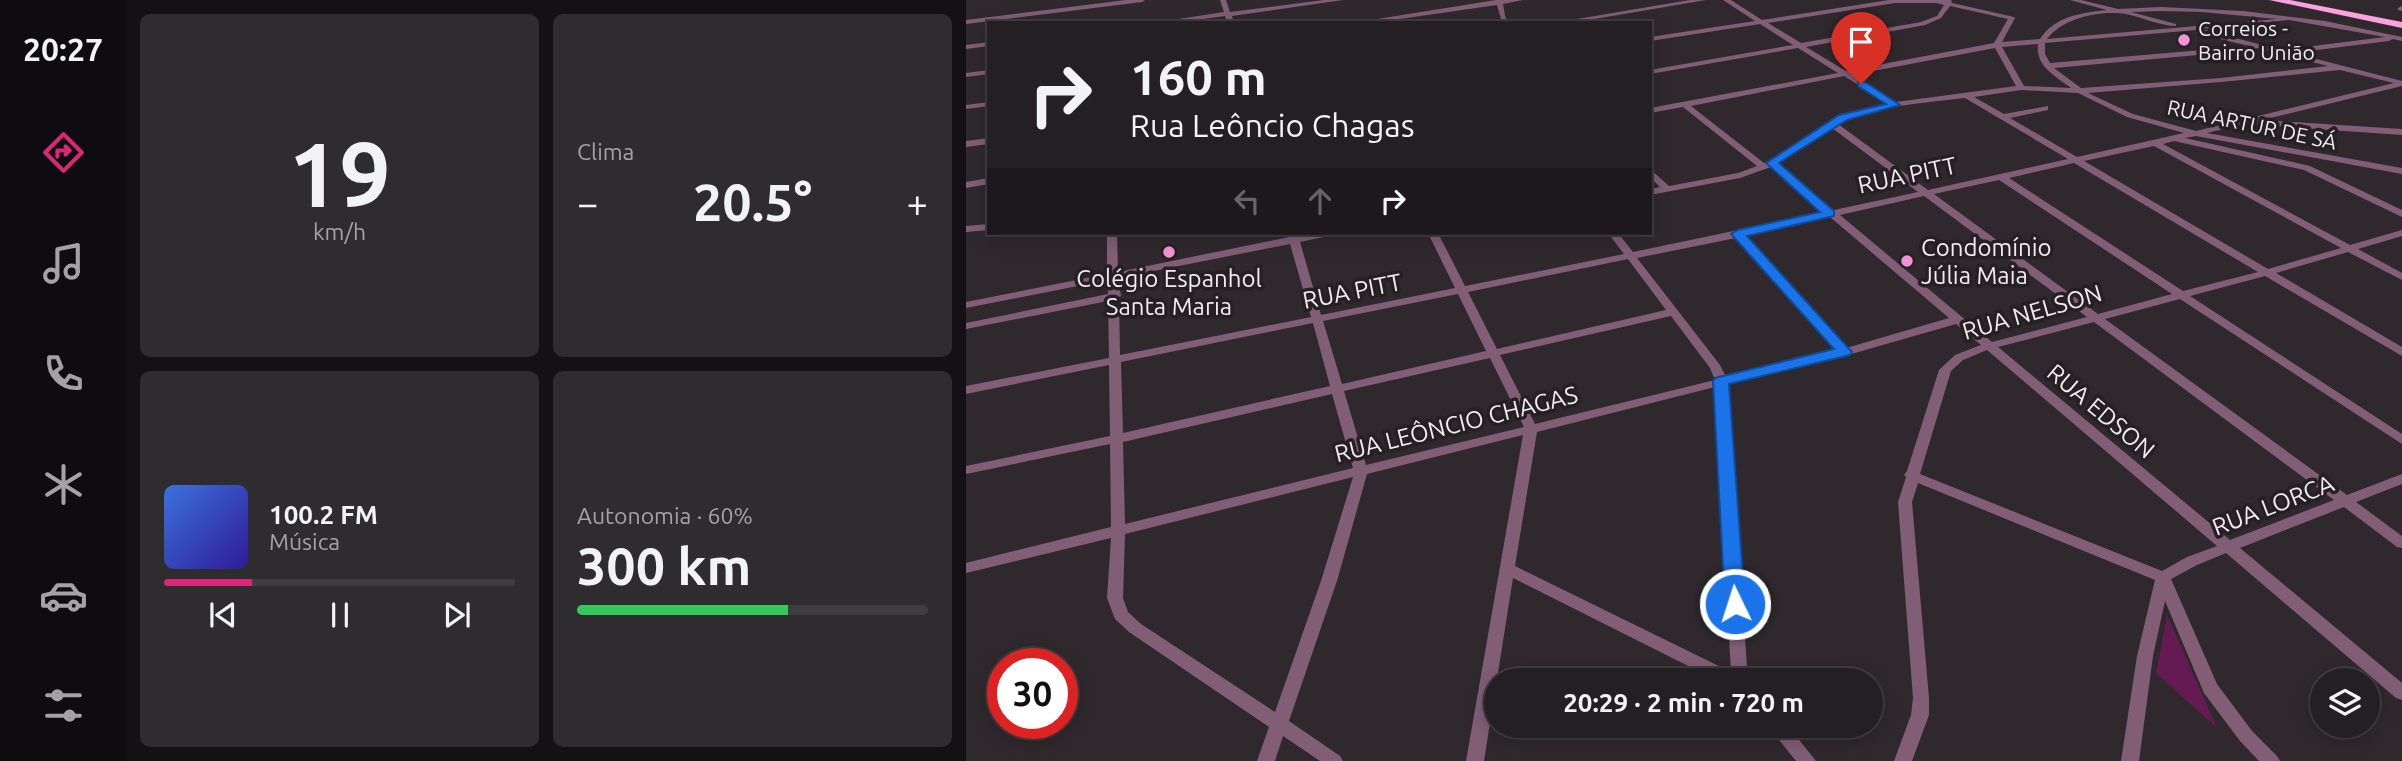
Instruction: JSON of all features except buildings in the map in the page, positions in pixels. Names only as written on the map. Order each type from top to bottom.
[{"type":"highway","points":[[2274,0],[2402,25]]},
{"type":"highway","points":[[2333,0],[2401,10]]},
{"type":"street","points":[[1067,0],[1097,5]]},
{"type":"street","points":[[966,22],[1142,0]]},
{"type":"street","points":[[1223,0],[1230,21]]},
{"type":"street","points":[[1170,21],[1340,0]]},
{"type":"street","points":[[1368,21],[1520,0]]},
{"type":"street","points":[[1569,21],[1703,0]]},
{"type":"street","points":[[1726,0],[1895,105]]},
{"type":"street","points":[[2073,0],[2282,51],[2402,84]]},
{"type":"street","points":[[1500,1],[1502,20]]},
{"type":"street","points":[[1652,39],[1895,1],[1948,2],[2007,15],[2013,20],[1997,45]]},
{"type":"street","points":[[1652,72],[1923,24],[1939,17],[1948,2]]},
{"type":"street","points":[[2264,47],[2047,66],[2040,53],[2043,40],[2062,23],[2104,8],[2142,3],[2203,4],[2307,18],[2400,39]]},
{"type":"street","points":[[1652,111],[1997,45],[2307,18]]},
{"type":"street","points":[[2282,51],[2400,39]]},
{"type":"street","points":[[966,47],[987,44]]},
{"type":"street","points":[[1997,45],[2021,88]]},
{"type":"street","name":"RUA ARTUR DE SÁ","points":[[2047,66],[2077,91],[2126,113],[2194,133],[2402,171]]},
{"type":"street","points":[[1652,192],[1710,183],[1768,165],[1831,123],[1865,111],[1895,105],[2021,88],[2077,91],[2343,67]]},
{"type":"street","points":[[966,75],[987,72]]},
{"type":"street","name":"RUA PITT","points":[[966,390],[1738,234],[2172,139],[2402,84]]},
{"type":"street","points":[[1967,96],[2402,352]]},
{"type":"street","points":[[966,107],[987,104]]},
{"type":"street","name":"RUA EDSON","points":[[1684,104],[1830,214],[2402,693]]},
{"type":"street","points":[[2003,117],[2045,108]]},
{"type":"street","points":[[2242,121],[2402,132]]},
{"type":"street","points":[[1831,123],[2402,543]]},
{"type":"street","points":[[2172,139],[2307,168],[2402,214]]},
{"type":"street","points":[[966,144],[987,141]]},
{"type":"street","points":[[2154,142],[2402,277]]},
{"type":"street","points":[[1652,174],[1668,190]]},
{"type":"street","points":[[2000,176],[2402,440]]},
{"type":"street","points":[[966,185],[987,181]]},
{"type":"street","points":[[966,229],[987,227]]},
{"type":"street","name":"RUA NELSON","points":[[1903,761],[1915,733],[1921,698],[1905,502],[1945,370],[1957,357],[2402,233]]},
{"type":"street","points":[[1738,234],[1844,352]]},
{"type":"street","points":[[1112,235],[1118,533],[1115,598],[1121,615],[1135,628],[1334,761]]},
{"type":"street","points":[[966,305],[1317,235]]},
{"type":"street","points":[[1434,235],[1531,428],[1475,761]]},
{"type":"street","points":[[1615,235],[1716,368],[1721,381],[1736,668]]},
{"type":"street","points":[[1266,761],[1329,580],[1362,472],[1294,239]]},
{"type":"street","points":[[966,326],[1115,296]]},
{"type":"street","points":[[966,470],[1116,439],[1674,312]]},
{"type":"street","name":"RUA LEÔNCIO CHAGAS","points":[[966,568],[1118,533],[1844,352],[1956,320]]},
{"type":"street","points":[[1911,475],[2163,577],[2210,688],[2246,736],[2271,761]]},
{"type":"street","name":"RUA LORCA","points":[[2163,577],[2176,568],[2402,479]]},
{"type":"street","points":[[1507,569],[1710,668]]},
{"type":"street","points":[[2130,761],[2146,656],[2163,577]]},
{"type":"street","points":[[1788,738],[1808,761]]},
{"type":"shaded area","points":[[2167,615],[2217,728],[2156,673]]},
{"type":"place","name":"Correios - Bairro União","points":[[2184,40]]},
{"type":"place","name":"Colégio Espanhol Santa Maria","points":[[1169,252]]},
{"type":"place","name":"Condomínio Júlia Maia","points":[[1907,261]]},
{"type":"route","points":[[1735,604],[1721,381],[1844,352],[1738,234],[1830,214],[1772,163],[1843,117],[1895,105],[1861,84]]}]
